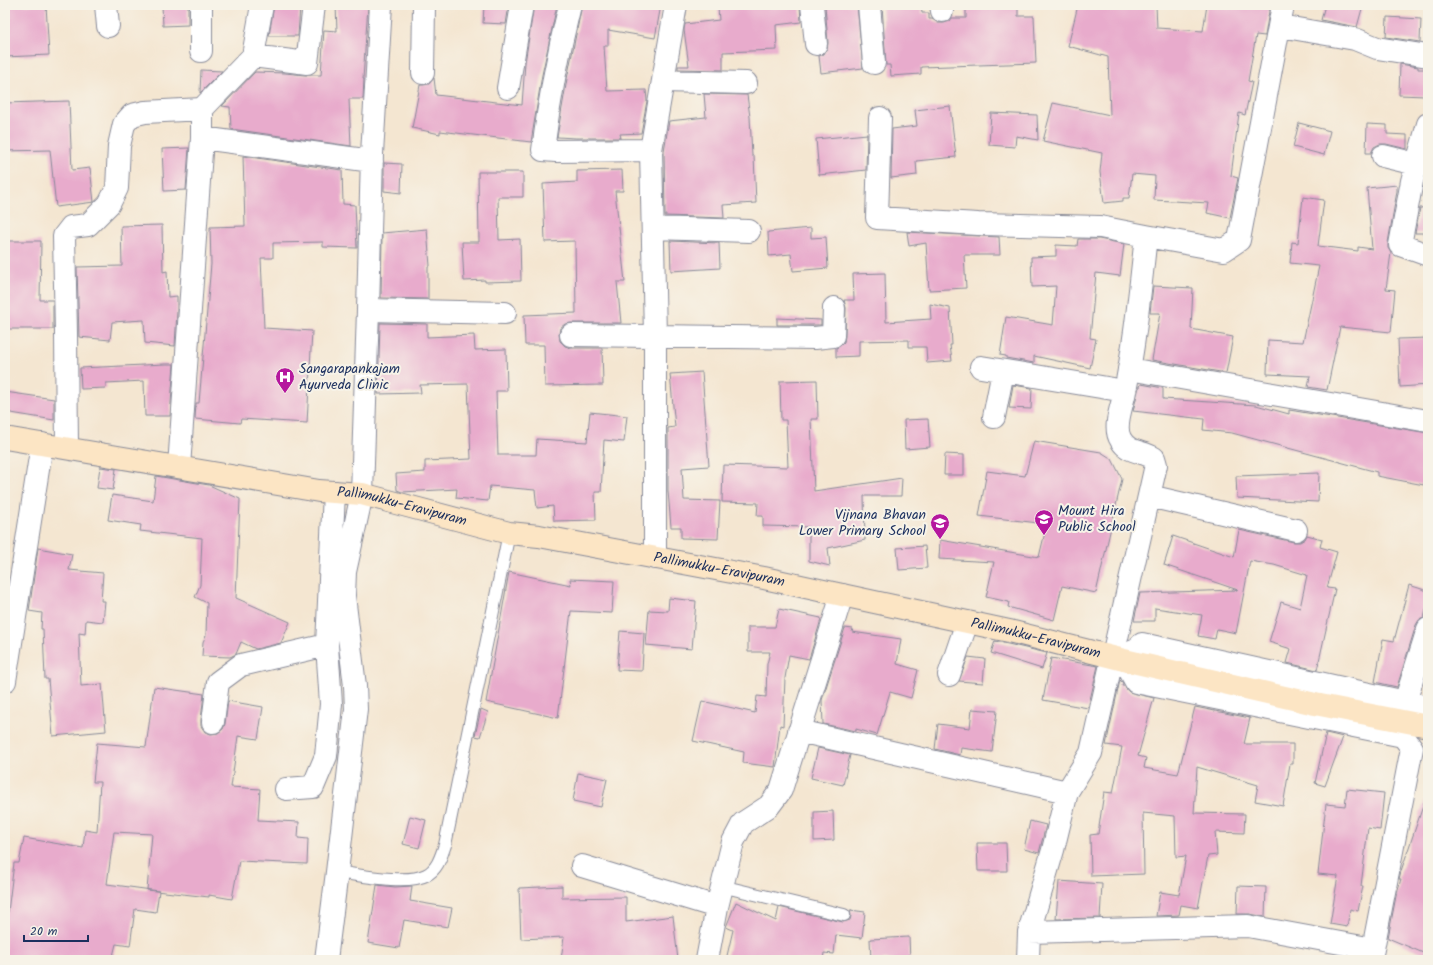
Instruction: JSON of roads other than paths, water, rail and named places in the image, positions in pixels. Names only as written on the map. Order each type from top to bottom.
[{"type":"main road","name":"Pallimukku-Eravipuram","points":[[5,438],[318,491],[362,494],[509,533],[539,536],[764,578],[967,622],[1315,704],[1428,726]]},
{"type":"street","points":[[106,5],[108,26]]},
{"type":"street","points":[[201,5],[201,51]]},
{"type":"street","points":[[67,448],[64,236],[71,227],[88,225],[109,204],[117,188],[119,146],[124,124],[132,115],[145,112],[202,109],[253,56],[262,5]]},
{"type":"street","points":[[253,56],[307,63],[314,5]]},
{"type":"street","points":[[326,960],[356,709],[355,686],[344,596],[345,572],[362,494],[372,161],[381,5]]},
{"type":"street","points":[[423,73],[424,5]]},
{"type":"street","points":[[508,88],[522,5]]},
{"type":"street","points":[[570,5],[559,48],[548,107],[543,150],[651,150]]},
{"type":"street","points":[[655,558],[655,336],[651,150],[676,5]]},
{"type":"street","points":[[812,5],[816,44]]},
{"type":"street","points":[[869,5],[874,64]]},
{"type":"street","points":[[880,118],[877,218],[978,224],[1100,227],[1224,250],[1239,240],[1282,15],[1355,39],[1377,48],[1428,56]]},
{"type":"street","points":[[663,81],[746,83]]},
{"type":"street","points":[[179,467],[202,138],[202,109]]},
{"type":"street","points":[[1428,124],[1419,176],[1400,245],[1428,255]]},
{"type":"street","points":[[202,138],[372,161]]},
{"type":"street","points":[[1383,156],[1419,176]]},
{"type":"street","points":[[653,228],[749,231]]},
{"type":"street","points":[[1028,960],[1029,932],[1053,850],[1067,792],[1091,753],[1125,660],[1149,496],[1156,465],[1154,458],[1148,454],[1129,449],[1120,440],[1117,428],[1130,369],[1146,236]]},
{"type":"street","points":[[570,335],[815,338],[833,336],[834,308]]},
{"type":"street","points":[[368,310],[505,313]]},
{"type":"street","points":[[981,367],[1125,391]]},
{"type":"street","points":[[1130,369],[1428,421]]},
{"type":"street","points":[[994,417],[1003,371]]},
{"type":"street","points":[[5,681],[42,444]]},
{"type":"street","points":[[286,789],[313,787],[326,756],[331,704],[327,646],[334,492]]},
{"type":"street","points":[[1149,496],[1296,530]]},
{"type":"street","points":[[707,960],[719,896],[733,842],[743,823],[768,806],[781,790],[842,595]]},
{"type":"street","points":[[949,675],[967,622]]},
{"type":"street","points":[[1405,702],[1428,629]]},
{"type":"street","points":[[1125,660],[1142,644],[1428,707]]},
{"type":"street","points":[[213,722],[218,682],[241,665],[327,646]]},
{"type":"street","points":[[1029,932],[1248,926],[1372,955],[1412,748],[1403,736],[1136,682],[1125,660]]},
{"type":"street","points":[[799,730],[1067,792]]},
{"type":"street","points":[[582,866],[719,896]]},
{"type":"lane","points":[[337,872],[406,880],[426,875],[438,864],[445,845],[509,533]]},
{"type":"lane","points":[[719,896],[844,915]]},
{"type":"place","name":"Sangarapankajam Ayurveda Clinic","points":[[285,394]]},
{"type":"place","name":"Mount Hira Public School","points":[[1044,536]]},
{"type":"place","name":"Vijnana Bhavan Lower Primary School","points":[[940,540]]}]
